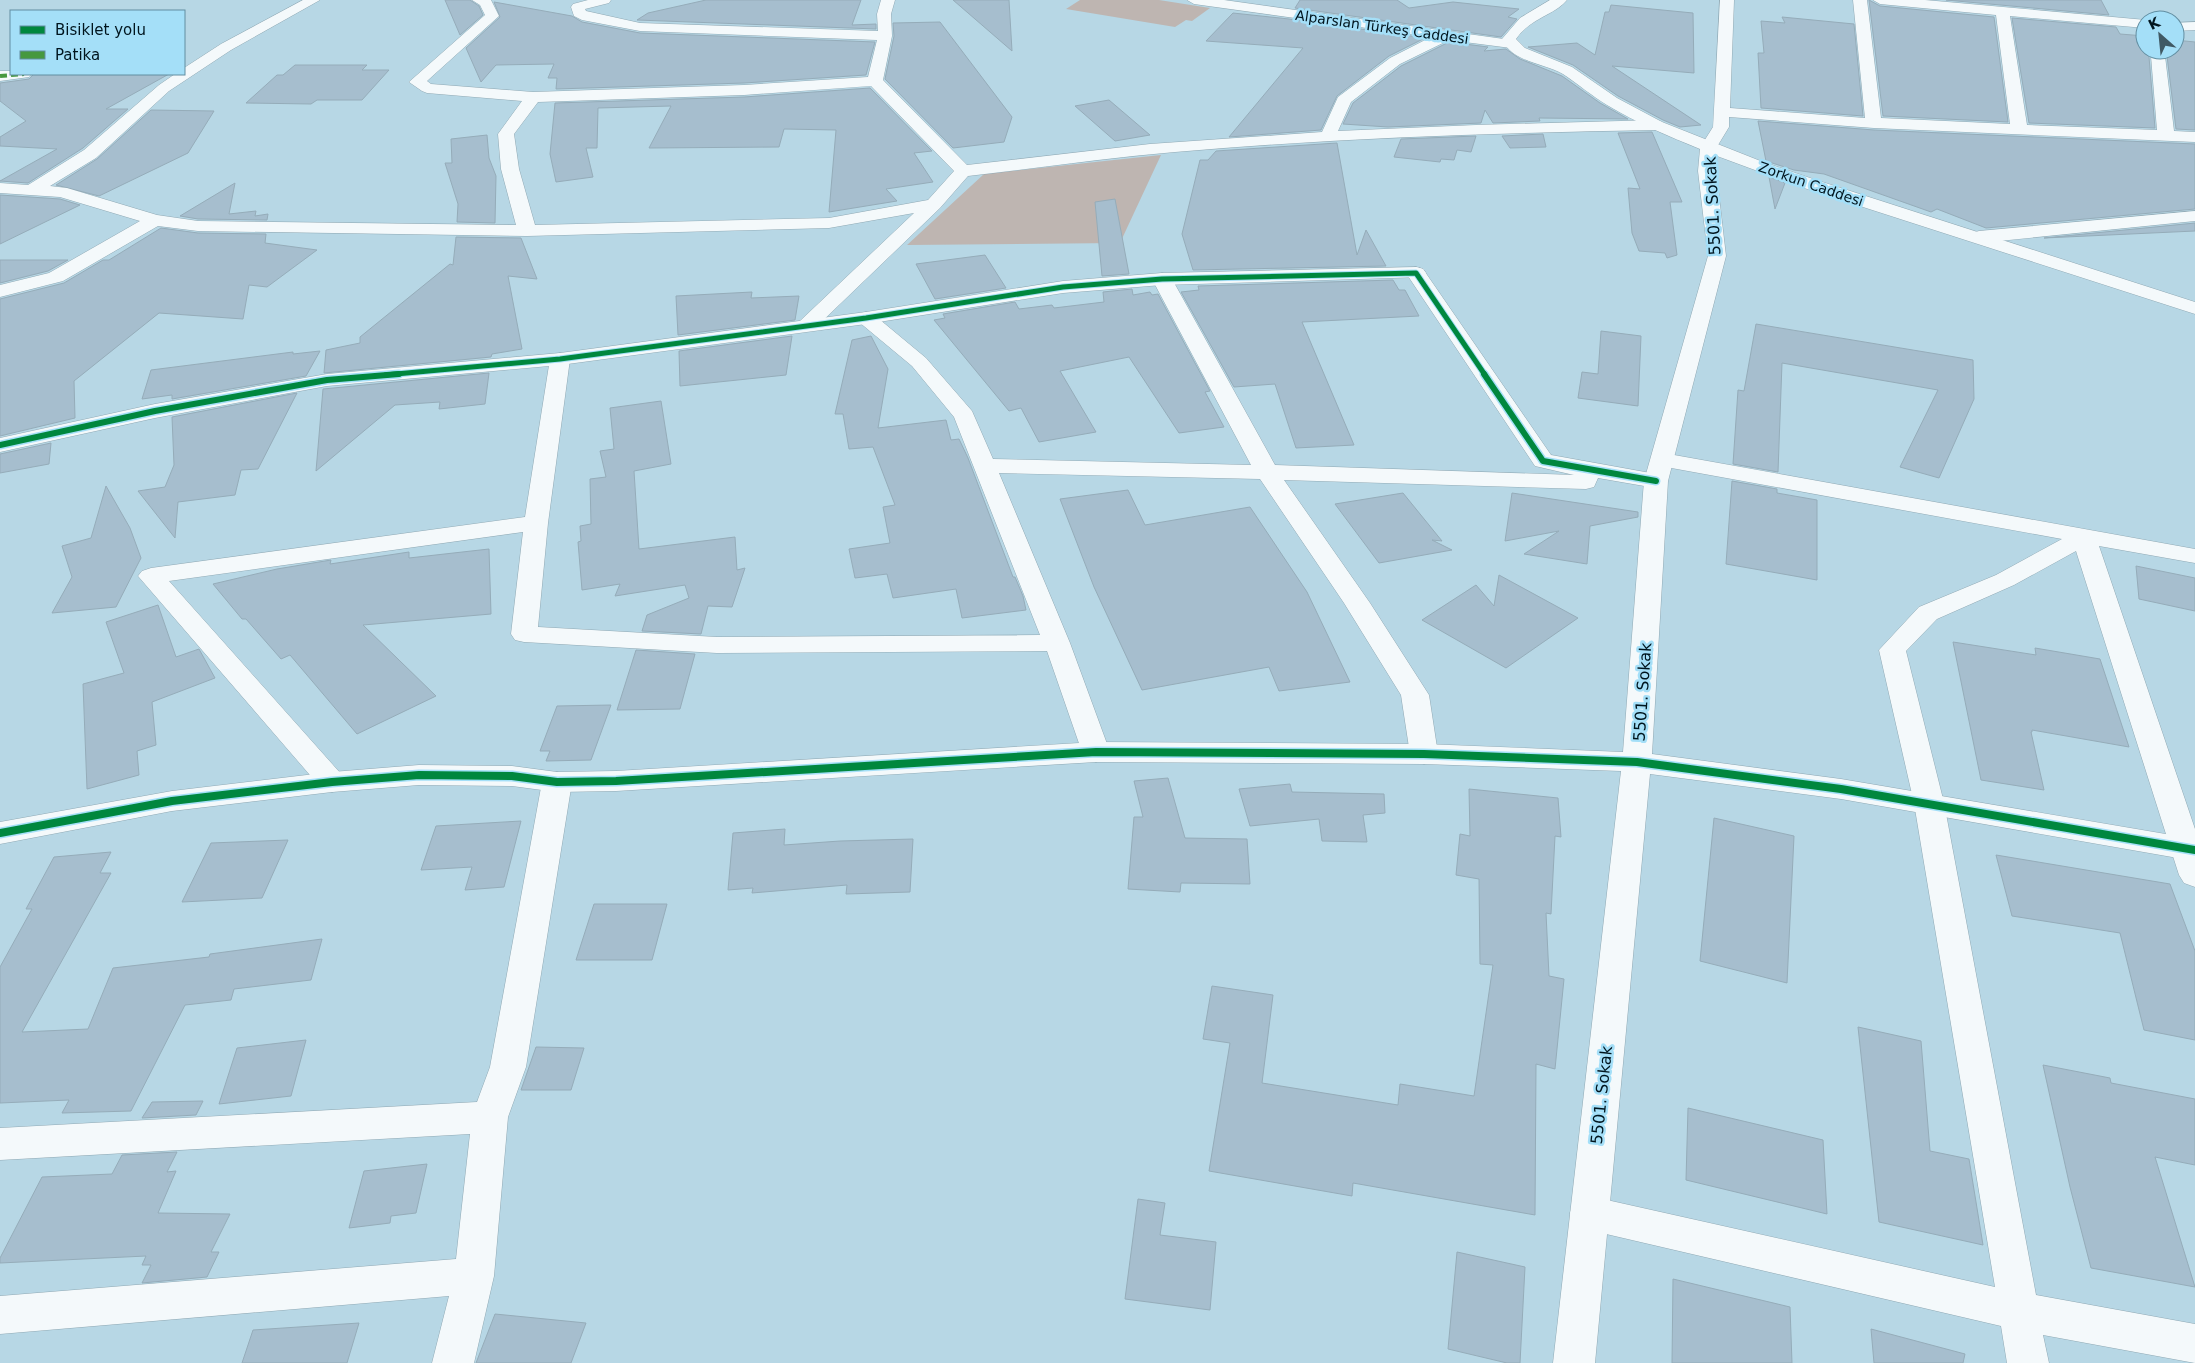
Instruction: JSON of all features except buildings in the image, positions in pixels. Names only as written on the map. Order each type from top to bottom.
[{"type":"street","points":[[185,74],[226,47],[313,0]]},
{"type":"street","points":[[479,0],[486,2],[492,16],[417,82],[427,88],[533,97],[744,90],[875,81]]},
{"type":"street","points":[[604,0],[578,7],[579,13],[588,18],[640,27],[884,36]]},
{"type":"street","points":[[875,81],[884,36],[884,14],[888,0]]},
{"type":"street","name":"Alparslan Türkeş Caddesi","points":[[1194,0],[1511,44]]},
{"type":"street","points":[[1511,44],[1509,39],[1513,31],[1560,0]]},
{"type":"street","points":[[1710,146],[1721,127],[1727,0]]},
{"type":"street","points":[[1860,0],[1874,122]]},
{"type":"street","points":[[1880,0],[2135,24]]},
{"type":"street","points":[[2002,11],[2018,128]]},
{"type":"street","points":[[1328,136],[1334,118],[1344,100],[1395,61],[1445,36]]},
{"type":"street","name":"Zorkun Caddesi","points":[[1511,44],[1520,50],[1567,70],[1611,101],[1656,125],[1757,166],[2195,308]]},
{"type":"street","points":[[2158,60],[2166,135]]},
{"type":"street","points":[[31,190],[90,154],[164,88],[184,75]]},
{"type":"street","points":[[875,81],[921,130],[963,170]]},
{"type":"street","points":[[527,231],[510,169],[506,134],[533,97]]},
{"type":"street","points":[[1722,112],[1874,122],[2166,135],[2195,138]]},
{"type":"street","points":[[808,325],[934,204],[963,170],[1151,150],[1328,136],[1538,126],[1656,125]]},
{"type":"street","name":"5501. Sokak","points":[[1574,1363],[1637,762],[1660,470],[1717,256],[1707,170],[1710,146]]},
{"type":"street","points":[[0,188],[62,192],[155,220],[198,226],[527,231],[829,223],[934,204]]},
{"type":"street","points":[[1979,237],[2195,216]]},
{"type":"street","points":[[0,291],[56,277],[155,220]]},
{"type":"street","points":[[0,444],[155,411],[327,380],[560,359],[866,318],[1063,287],[1162,279],[1416,273],[1543,461],[1586,469],[1660,470],[2195,556]]},
{"type":"street","points":[[1162,279],[1267,472],[1357,603],[1415,695],[1424,754]]},
{"type":"street","points":[[866,318],[919,362],[964,416],[1057,643],[1096,752]]},
{"type":"street","points":[[560,359],[536,523],[524,634],[717,645],[1057,643]]},
{"type":"street","points":[[984,466],[1267,472],[1586,482],[1586,469]]},
{"type":"street","points":[[332,782],[151,576],[536,523]]},
{"type":"street","points":[[2028,1363],[1929,803],[1892,650],[1928,613],[2005,580],[2084,537]]},
{"type":"street","points":[[2084,537],[2192,858]]},
{"type":"street","points":[[0,833],[172,801],[332,782],[429,775],[512,776],[557,782],[616,781],[1096,752],[1424,754],[1637,762],[1841,789],[1929,803],[2192,858]]},
{"type":"street","points":[[453,1363],[474,1276],[490,1117],[508,1067],[557,782]]},
{"type":"street","points":[[0,1144],[490,1117]]},
{"type":"street","points":[[1589,1212],[2019,1311],[2195,1344]]},
{"type":"street","points":[[0,1315],[474,1276]]},
{"type":"shaded area","points":[[1080,0],[1159,0],[1210,8],[1192,21],[1186,20],[1175,27],[1066,9]]},
{"type":"shaded area","points":[[1161,155],[1120,243],[907,245],[984,174]]},
{"type":"marked path","points":[[0,76],[12,75]]},
{"type":"cycle path","points":[[0,445],[155,411],[327,380],[560,359],[866,318],[1063,287],[1162,279],[1416,273],[1543,461],[1656,481]]},
{"type":"cycle path","points":[[0,833],[172,801],[332,782],[419,775],[512,776],[557,782],[616,781],[1096,752],[1424,754],[1637,762],[1841,789],[2195,850]]}]
